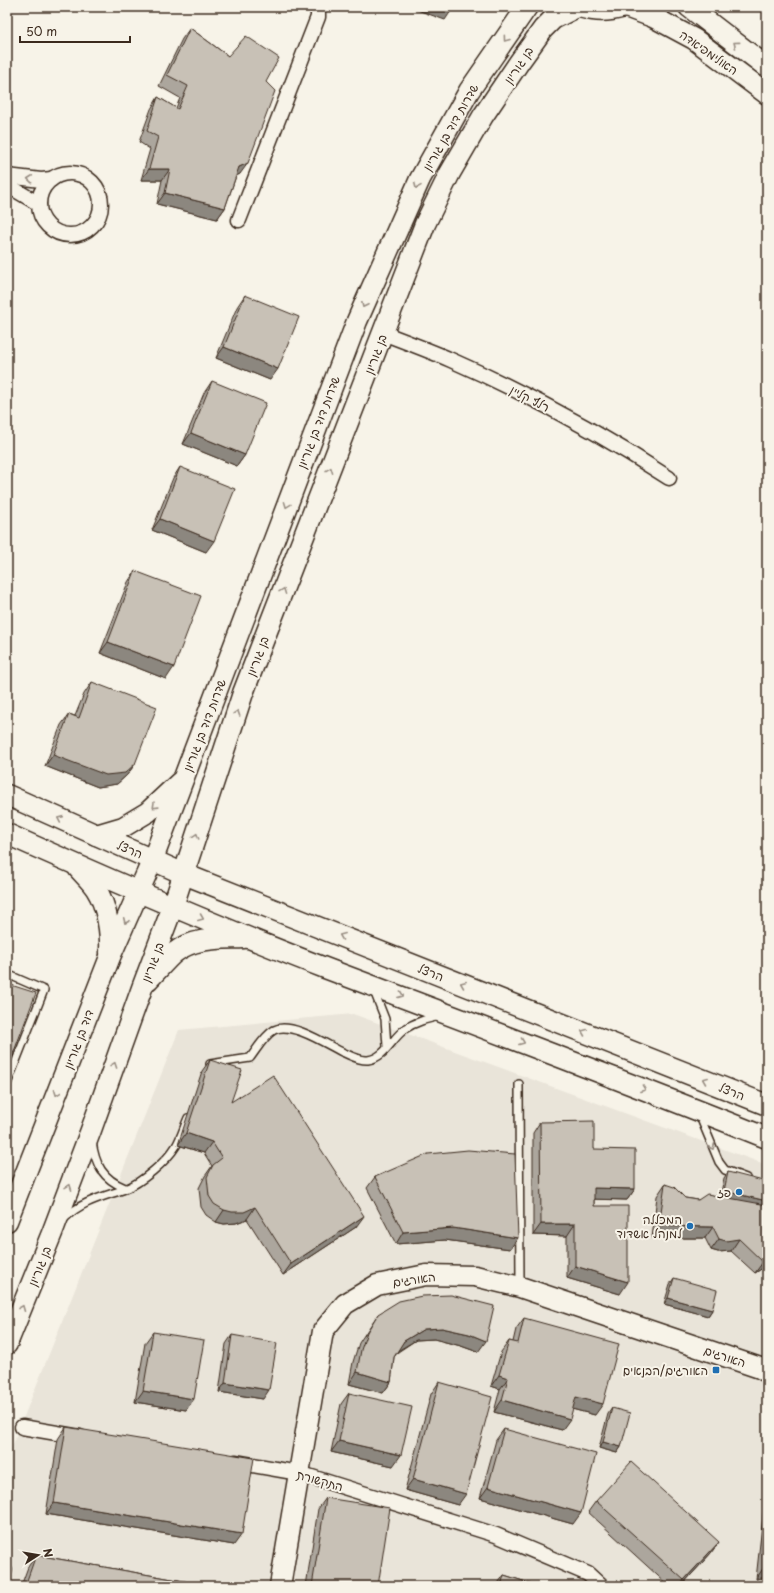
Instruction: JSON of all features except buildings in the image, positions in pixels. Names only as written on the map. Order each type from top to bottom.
[{"type":"main road","name":"שדרות דוד בן גוריון","points":[[153,859],[357,321],[420,179],[469,91],[527,7]]},
{"type":"main road","points":[[578,7],[604,12],[610,12],[625,7]]},
{"type":"main road","name":"בן גוריון","points":[[7,1344],[52,1233],[173,906],[243,693],[425,224],[450,173],[483,116],[543,29],[553,20],[578,7]]},
{"type":"main road","name":"האולימפיאדה","points":[[625,7],[653,17],[694,39],[767,94]]},
{"type":"main road","name":"האולימפיאדה","points":[[689,7],[767,68]]},
{"type":"main road","points":[[96,834],[123,827],[148,812],[184,779]]},
{"type":"main road","name":"הרצל","points":[[7,795],[184,874],[767,1105]]},
{"type":"main road","points":[[7,834],[73,864],[325,968],[372,984],[767,1138]]},
{"type":"main road","name":"דוד בן גוריון","points":[[7,1221],[110,956],[153,859]]},
{"type":"main road","points":[[73,864],[97,890],[111,936],[110,956]]},
{"type":"main road","points":[[142,988],[168,959],[184,947],[196,942],[212,939],[251,938]]},
{"type":"main road","name":"האורגים","points":[[280,1586],[323,1331],[346,1304],[377,1285],[426,1275],[475,1276],[520,1288],[760,1368],[767,1372]]},
{"type":"street","points":[[239,220],[318,16],[318,7]]},
{"type":"street","points":[[7,176],[41,180],[52,179],[66,173],[77,174],[86,178],[94,185],[99,194],[100,203],[96,220],[85,231],[70,235],[62,234],[54,231],[43,219],[39,204],[42,190],[52,179]]},
{"type":"street","points":[[7,185],[39,204]]},
{"type":"street","name":"רלף קליין","points":[[383,333],[450,360],[558,412],[624,449],[669,478]]},
{"type":"street","points":[[22,1427],[92,1439]]},
{"type":"street","name":"התקשורת","points":[[222,1460],[299,1473],[496,1535],[588,1574],[601,1586]]},
{"type":"lane","points":[[7,974],[44,990],[7,1084]]},
{"type":"lane","points":[[372,984],[385,1019],[388,1046]]},
{"type":"lane","points":[[206,1071],[209,1064],[250,1058],[268,1034],[282,1027],[296,1030],[352,1057],[363,1060],[377,1057],[397,1036],[413,1024],[447,1013]]},
{"type":"lane","points":[[519,1084],[520,1288]]},
{"type":"lane","points":[[697,1110],[719,1162],[725,1170],[753,1180]]},
{"type":"lane","points":[[52,1233],[74,1209],[96,1198],[138,1183],[152,1171],[176,1146],[190,1112]]},
{"type":"lane","points":[[91,1130],[96,1162],[105,1176],[114,1184],[125,1188]]},
{"type":"lane","points":[[7,1568],[7,1574]]},
{"type":"shaded area","points":[[353,1014],[767,1165],[767,1586],[7,1586],[7,1459],[179,1030]]},
{"type":"place","name":"פז","points":[[739,1192]]},
{"type":"place","name":"המכללה למנהל אשדוד","points":[[690,1226]]},
{"type":"place","name":"האורגים/הבנאים","points":[[716,1370]]}]
